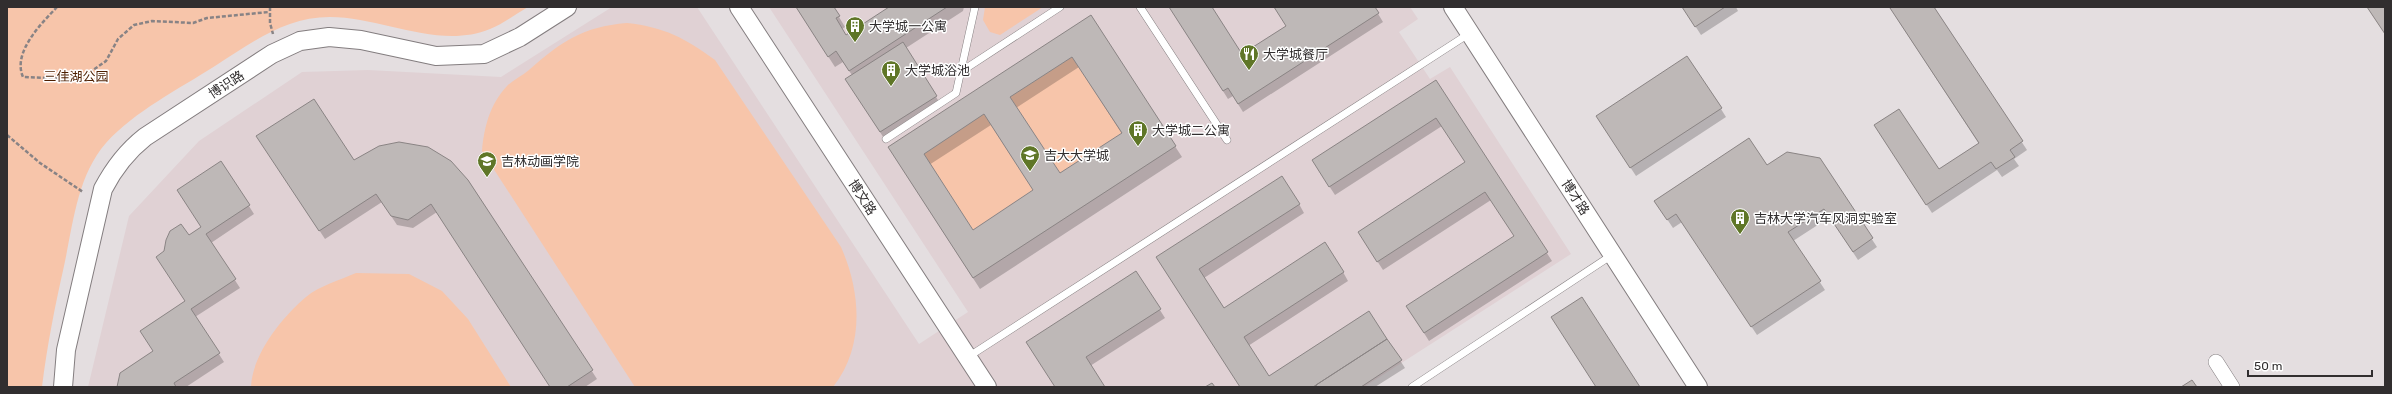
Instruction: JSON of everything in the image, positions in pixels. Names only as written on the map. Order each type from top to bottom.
[{"type":"street","name":"博识路","points":[[63,387],[66,350],[103,189],[113,169],[129,150],[145,137],[272,54],[300,41],[328,37],[361,40],[436,56],[484,54],[520,37],[567,7]]},
{"type":"street","name":"博文路","points":[[739,7],[987,387]]},
{"type":"street","name":"博才路","points":[[1452,7],[1698,387]]},
{"type":"street","points":[[2216,362],[2232,387]]},
{"type":"lane","points":[[886,139],[956,94],[975,7]]},
{"type":"lane","points":[[962,70],[1060,7]]},
{"type":"lane","points":[[1140,7],[1227,140]]},
{"type":"lane","points":[[968,357],[1470,33]]},
{"type":"lane","points":[[1412,387],[1613,254]]},
{"type":"path","points":[[57,7],[32,36],[22,56],[20,70],[23,77],[70,79],[83,76],[106,61],[118,39],[134,25],[152,21],[193,23],[207,18],[269,12]]},
{"type":"path","points":[[270,7],[269,12],[273,34]]},
{"type":"path","points":[[7,135],[40,164],[83,192]]},
{"type":"shaded area","name":"吉林动画学院","points":[[612,7],[697,7],[919,344],[968,312],[769,7],[1410,7],[1418,19],[1399,32],[1430,79],[1450,67],[1571,254],[1364,387],[88,387],[129,216],[199,141],[302,72],[368,70],[501,77]]},
{"type":"green space","name":"三佳湖公园","points":[[7,7],[528,7],[495,27],[471,35],[451,36],[431,34],[350,18],[330,17],[298,21],[283,26],[255,40],[158,101],[130,121],[106,143],[96,156],[88,170],[82,186],[54,311],[42,387],[7,387]]},
{"type":"green space","points":[[985,7],[1043,7],[1000,35],[990,32],[983,20]]},
{"type":"green space","points":[[627,23],[652,27],[674,35],[715,60],[841,247],[853,282],[856,301],[855,337],[851,355],[833,387],[635,387],[482,151],[484,133],[492,108],[496,100],[509,84],[563,43],[574,37],[597,28]]},
{"type":"green space","points":[[1072,57],[1122,133],[1060,173],[1010,97]]},
{"type":"green space","points":[[984,114],[1033,190],[973,230],[924,154]]},
{"type":"green space","points":[[356,273],[409,274],[442,291],[468,319],[511,387],[251,387],[257,362],[263,350],[278,326],[287,315],[311,293],[323,286]]},
{"type":"building","name":"大学城一公寓","points":[[796,7],[834,7],[840,16],[836,18],[846,35],[889,7],[947,7],[849,71],[836,51],[828,57]]},
{"type":"building","name":"大学城餐厅","points":[[1169,7],[1212,7],[1242,54],[1286,26],[1274,7],[1375,7],[1379,13],[1238,104],[1228,88],[1223,91]]},
{"type":"building","points":[[1682,7],[1725,7],[1695,27]]},
{"type":"building","points":[[1934,7],[2023,141],[2010,150],[2015,157],[1996,169],[1991,162],[1926,205],[1874,125],[1899,109],[1939,169],[1979,143],[1890,8]]},
{"type":"building","points":[[2367,7],[2385,7],[2385,34]]},
{"type":"building","name":"大学城二公寓","points":[[1091,15],[1176,146],[973,278],[888,147]],"holes":[[[1072,57],[1122,133],[1060,173],[1010,97]],[[984,114],[1033,190],[973,230],[924,154]]]},
{"type":"building","name":"大学城浴池","points":[[903,42],[937,96],[880,132],[845,79]]},
{"type":"building","points":[[1687,56],[1722,108],[1630,168],[1596,116]]},
{"type":"building","points":[[1436,80],[1548,252],[1424,333],[1406,306],[1514,236],[1485,192],[1377,262],[1358,232],[1465,162],[1436,118],[1329,187],[1312,160]]},
{"type":"building","points":[[314,99],[354,160],[379,146],[399,142],[428,147],[451,161],[468,180],[593,370],[567,387],[550,387],[431,204],[408,220],[391,216],[376,194],[319,231],[256,136]]},
{"type":"building","name":"吉林大学汽车风洞实验室","points":[[1749,138],[1767,165],[1787,152],[1820,158],[1873,238],[1853,252],[1824,209],[1788,232],[1821,281],[1751,327],[1676,214],[1667,220],[1654,201]]},
{"type":"building","points":[[221,161],[250,205],[206,234],[236,279],[191,309],[220,353],[174,383],[176,387],[117,387],[120,373],[153,351],[140,331],[185,301],[156,257],[164,251],[166,240],[170,231],[181,224],[189,235],[201,227],[177,190]]},
{"type":"building","points":[[1282,176],[1300,204],[1199,269],[1224,308],[1325,242],[1344,272],[1244,337],[1269,376],[1369,311],[1387,339],[1313,387],[1240,387],[1156,257]]},
{"type":"building","points":[[1136,271],[1161,309],[1086,357],[1105,387],[1055,387],[1026,342]]},
{"type":"building","points":[[1582,297],[1640,387],[1596,387],[1551,317]]},
{"type":"building","points":[[1387,339],[1402,360],[1361,387],[1317,387],[1316,385]]},
{"type":"building","points":[[2192,380],[2197,387],[2181,387]]},
{"type":"building","points":[[1212,383],[1215,387],[1205,387]]},
{"type":"place","name":"大学城一公寓","points":[[855,43]]},
{"type":"place","name":"大学城餐厅","points":[[1249,71]]},
{"type":"place","name":"大学城浴池","points":[[891,87]]},
{"type":"place","name":"大学城二公寓","points":[[1138,147]]},
{"type":"place","name":"吉大大学城","points":[[1030,172]]},
{"type":"place","name":"吉林动画学院","points":[[487,178]]},
{"type":"place","name":"吉林大学汽车风洞实验室","points":[[1740,235]]}]
